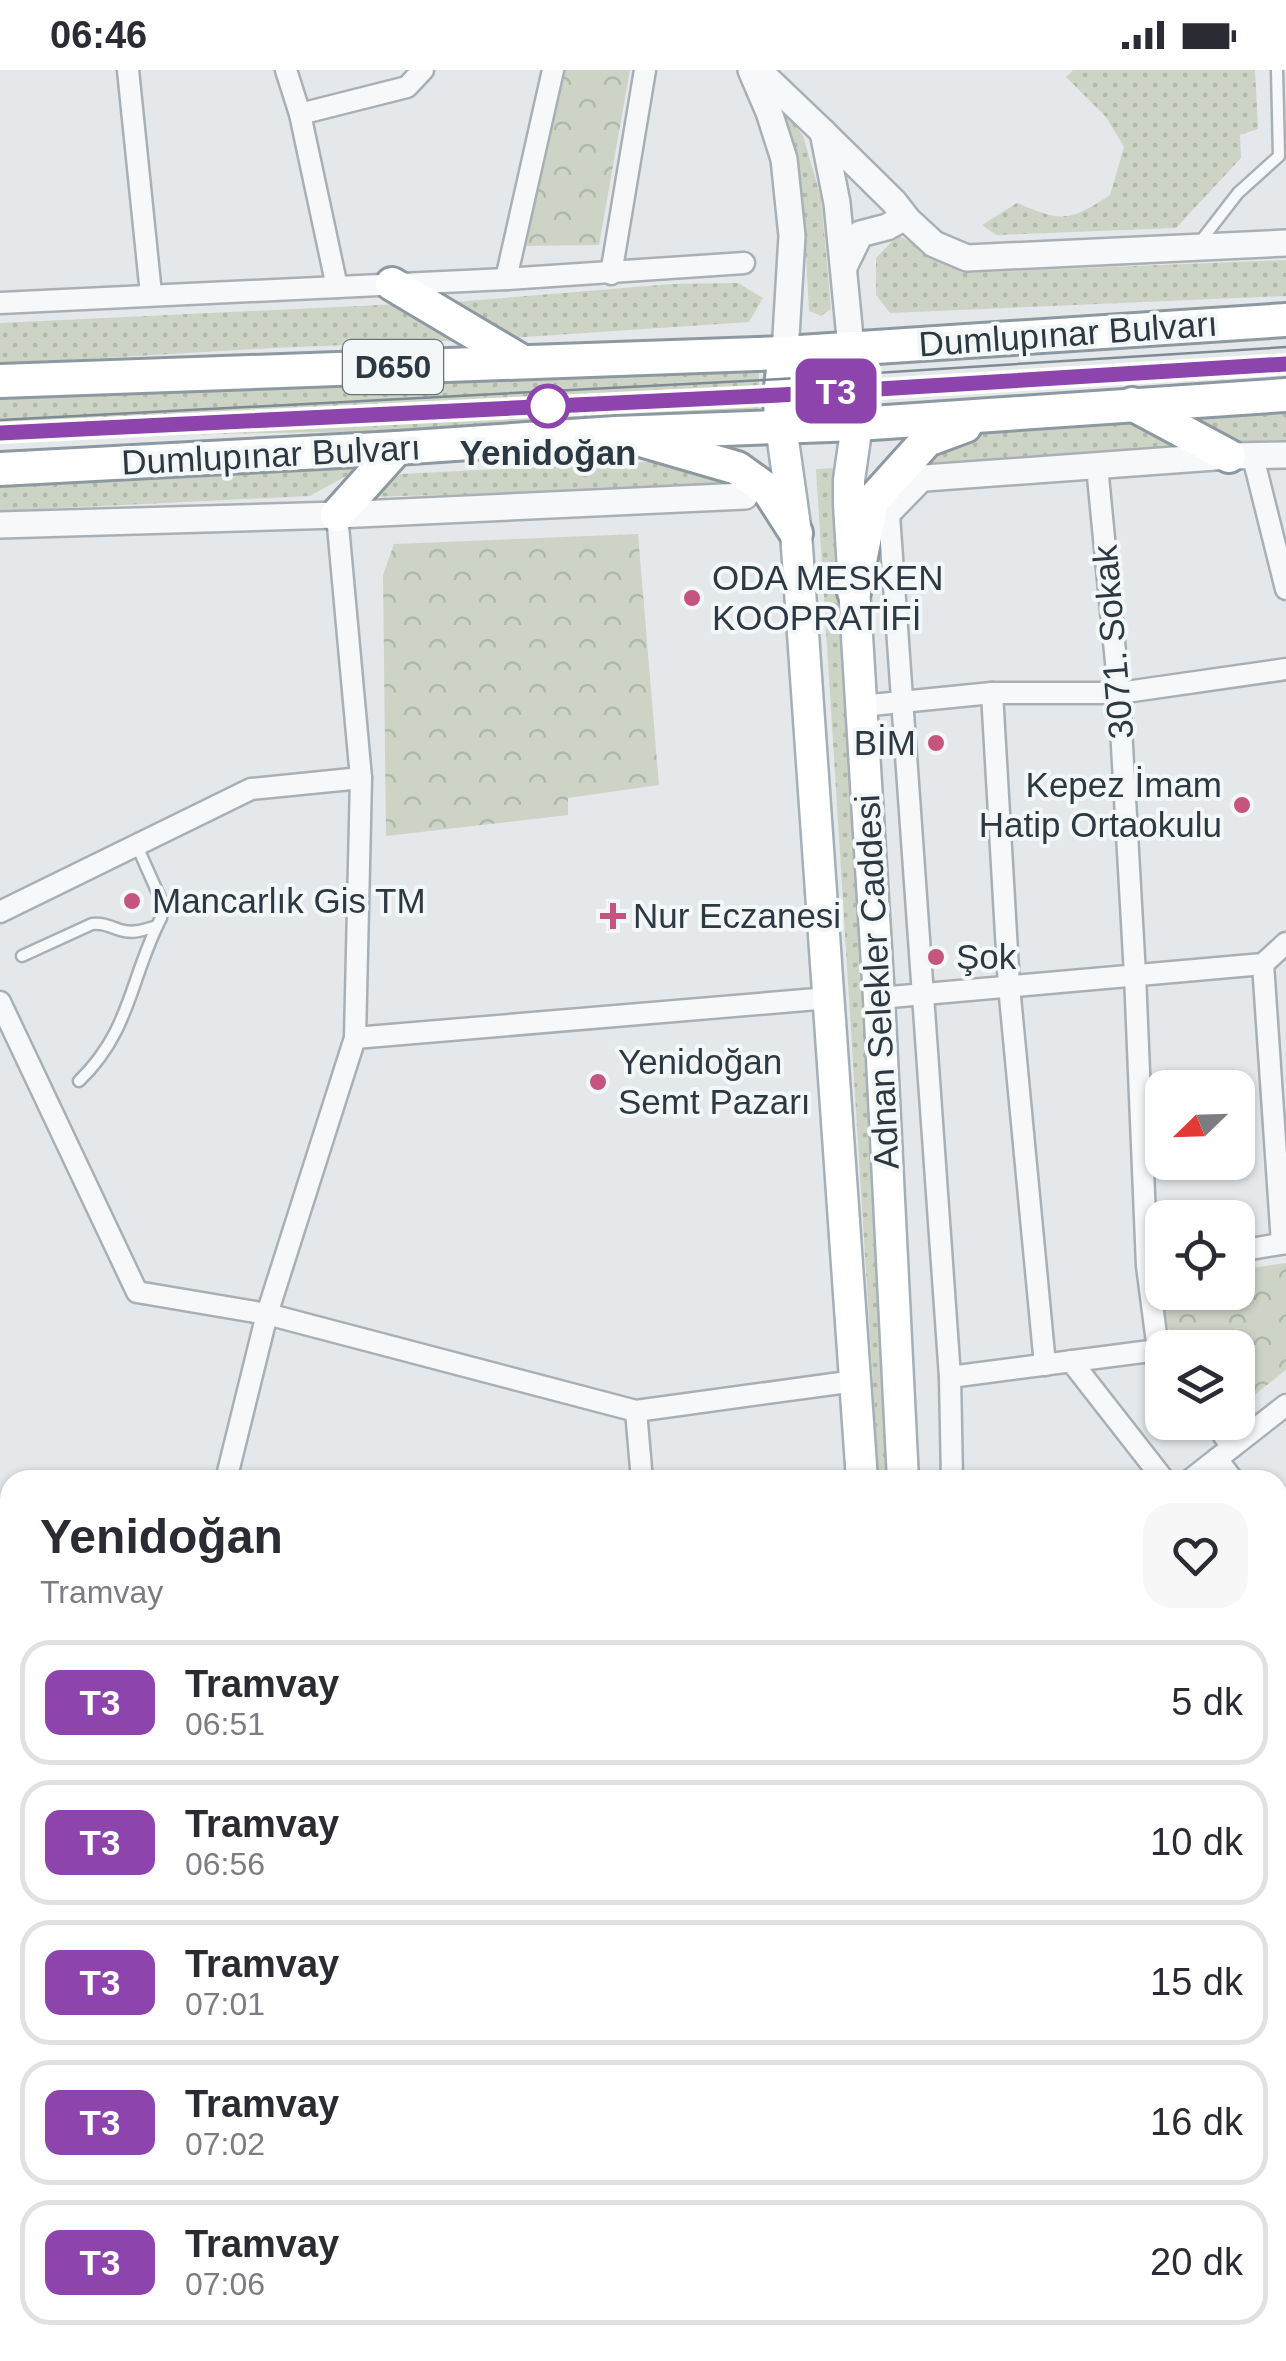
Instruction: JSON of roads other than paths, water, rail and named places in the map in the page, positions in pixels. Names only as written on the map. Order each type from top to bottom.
[{"type":"highway","points":[[392,284],[523,362]]},
{"type":"highway","name":"Dumlupınar Bulvarı","points":[[0,381],[785,353],[1286,320]]},
{"type":"highway","points":[[851,348],[858,390],[856,424]]},
{"type":"highway","points":[[781,426],[780,378],[785,353]]},
{"type":"highway","name":"Dumlupınar Bulvarı","points":[[0,469],[615,433],[856,424],[1286,395]]},
{"type":"highway","points":[[1132,404],[1241,457]]},
{"type":"highway","points":[[854,592],[872,501],[927,440],[996,414]]},
{"type":"highway","points":[[615,433],[737,468],[770,491],[796,533]]},
{"type":"highway","points":[[337,515],[397,448]]},
{"type":"main road","name":"Adnan Selekler Caddesi","points":[[856,424],[849,480],[903,1470]]},
{"type":"main road","name":"Adnan Selekler Caddesi","points":[[781,426],[796,533],[861,1470]]},
{"type":"street","points":[[128,70],[150,294]]},
{"type":"street","points":[[286,70],[300,114],[337,287]]},
{"type":"street","points":[[300,114],[407,87],[423,70]]},
{"type":"street","points":[[506,280],[554,70]]},
{"type":"street","points":[[612,274],[645,70]]},
{"type":"street","points":[[754,70],[823,132],[934,244],[967,258],[1286,243]]},
{"type":"street","points":[[754,70],[784,159],[792,236],[785,353]]},
{"type":"street","points":[[823,132],[837,202],[851,348]]},
{"type":"street","points":[[844,267],[860,234],[886,227],[905,216]]},
{"type":"street","points":[[0,303],[506,280],[744,263]]},
{"type":"street","points":[[952,1470],[950,1377],[888,515],[925,478],[1286,455]]},
{"type":"street","points":[[1241,457],[1286,589]]},
{"type":"street","name":"3071. Sokak","points":[[1097,466],[1119,693],[1151,1200]]},
{"type":"street","points":[[0,525],[337,515],[745,496]]},
{"type":"street","points":[[228,1470],[267,1314],[356,1038],[361,778],[337,515]]},
{"type":"street","points":[[860,706],[992,694],[1119,693],[1286,669]]},
{"type":"street","points":[[992,694],[1009,986],[1045,1364]]},
{"type":"street","points":[[0,912],[251,789],[361,778]]},
{"type":"street","points":[[879,998],[1263,964],[1286,943]]},
{"type":"street","points":[[1255,1248],[1284,1243],[1263,964]]},
{"type":"street","points":[[356,1038],[829,998]]},
{"type":"street","points":[[0,1002],[137,1292],[267,1314],[636,1411],[855,1381]]},
{"type":"street","points":[[950,1377],[1145,1354]]},
{"type":"street","points":[[1071,1361],[1156,1470]]},
{"type":"street","points":[[1203,1470],[1286,1405]]},
{"type":"street","points":[[636,1411],[641,1470]]},
{"type":"street","points":[[1220,1440],[1230,1470]]},
{"type":"lane","points":[[1196,247],[1238,193],[1280,156],[1282,92],[1277,70]]},
{"type":"lane","points":[[79,1081],[100,1061],[122,1022],[162,910],[136,845]]},
{"type":"lane","points":[[22,956],[92,924],[102,923],[126,932],[157,926]]},
{"type":"tram line","points":[[0,420],[781,379],[1286,347]]},
{"type":"tram line","points":[[370,415],[1286,364]]},
{"type":"tram line","name":"T3","points":[[0,433],[780,395],[1286,364]]},
{"type":"place","name":"Yenidoğan","points":[[548,406]]},
{"type":"place","name":"ODA MESKEN KOOPRATİFİ","points":[[692,598]]},
{"type":"place","name":"BİM","points":[[936,743]]},
{"type":"place","name":"Kepez İmam Hatip Ortaokulu","points":[[1242,805]]},
{"type":"place","name":"Mancarlık Gis TM","points":[[132,901]]},
{"type":"place","name":"Nur Eczanesi","points":[[613,916]]},
{"type":"place","name":"Şok","points":[[936,957]]},
{"type":"place","name":"Yenidoğan Semt Pazarı","points":[[598,1082]]}]
